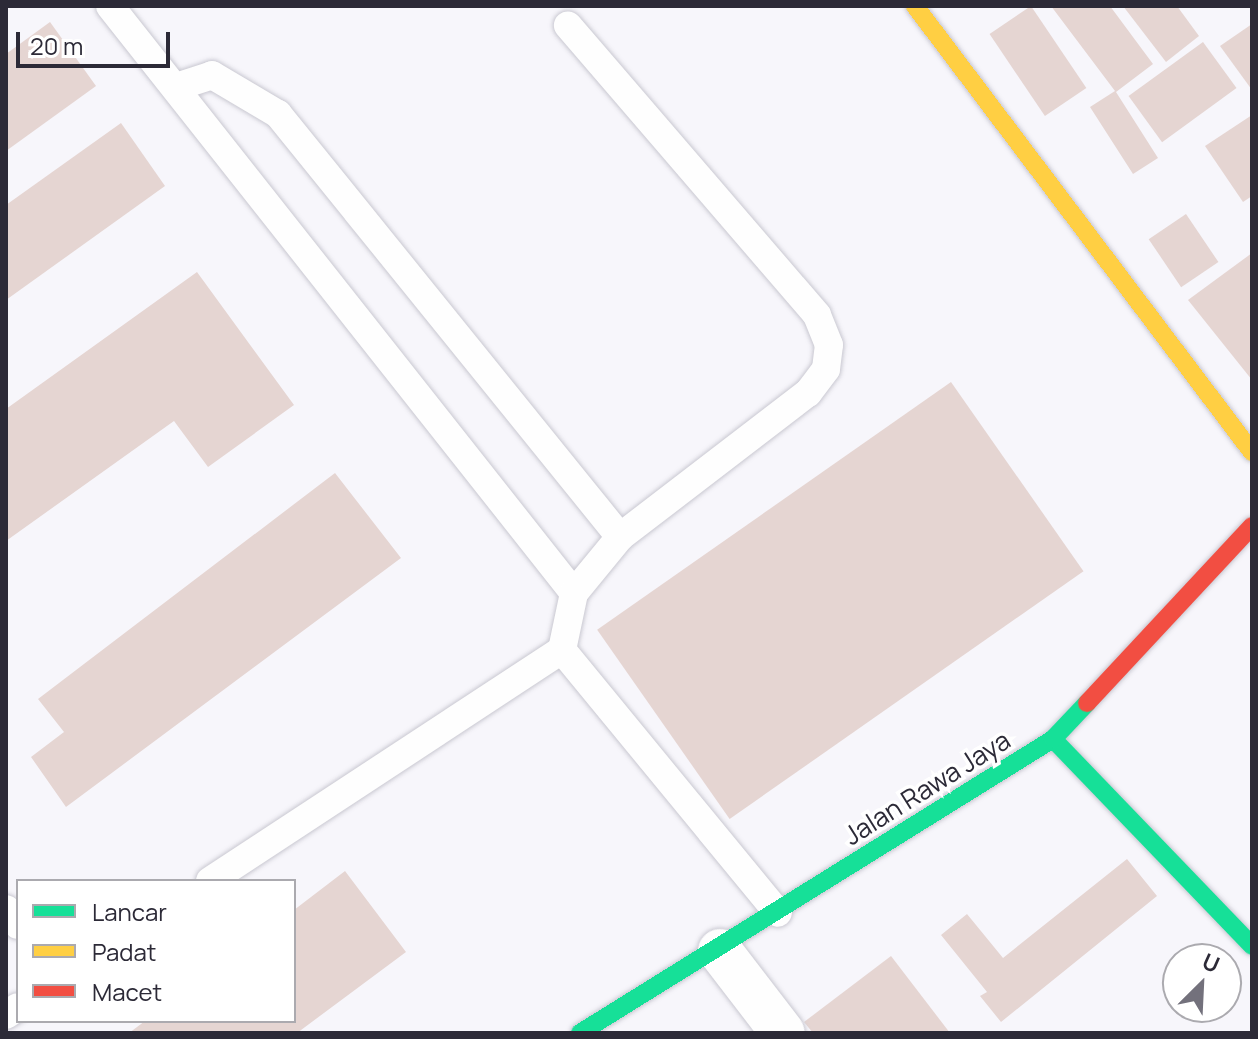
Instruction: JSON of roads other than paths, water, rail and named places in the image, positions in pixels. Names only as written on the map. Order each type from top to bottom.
[{"type":"street","points":[[915,6],[1252,452]]},
{"type":"street","name":"Jalan Rawa Jaya","points":[[580,1033],[720,951],[1053,739],[1252,526]]},
{"type":"street","points":[[1053,739],[1252,946]]},
{"type":"street","points":[[720,951],[783,1033]]},
{"type":"lane","points":[[110,6],[574,593]]},
{"type":"lane","points":[[213,879],[562,650],[574,593],[620,537],[808,393],[826,369],[829,345],[817,315],[568,25]]},
{"type":"lane","points":[[176,87],[212,75],[278,114],[620,537]]},
{"type":"lane","points":[[562,650],[778,913]]}]
